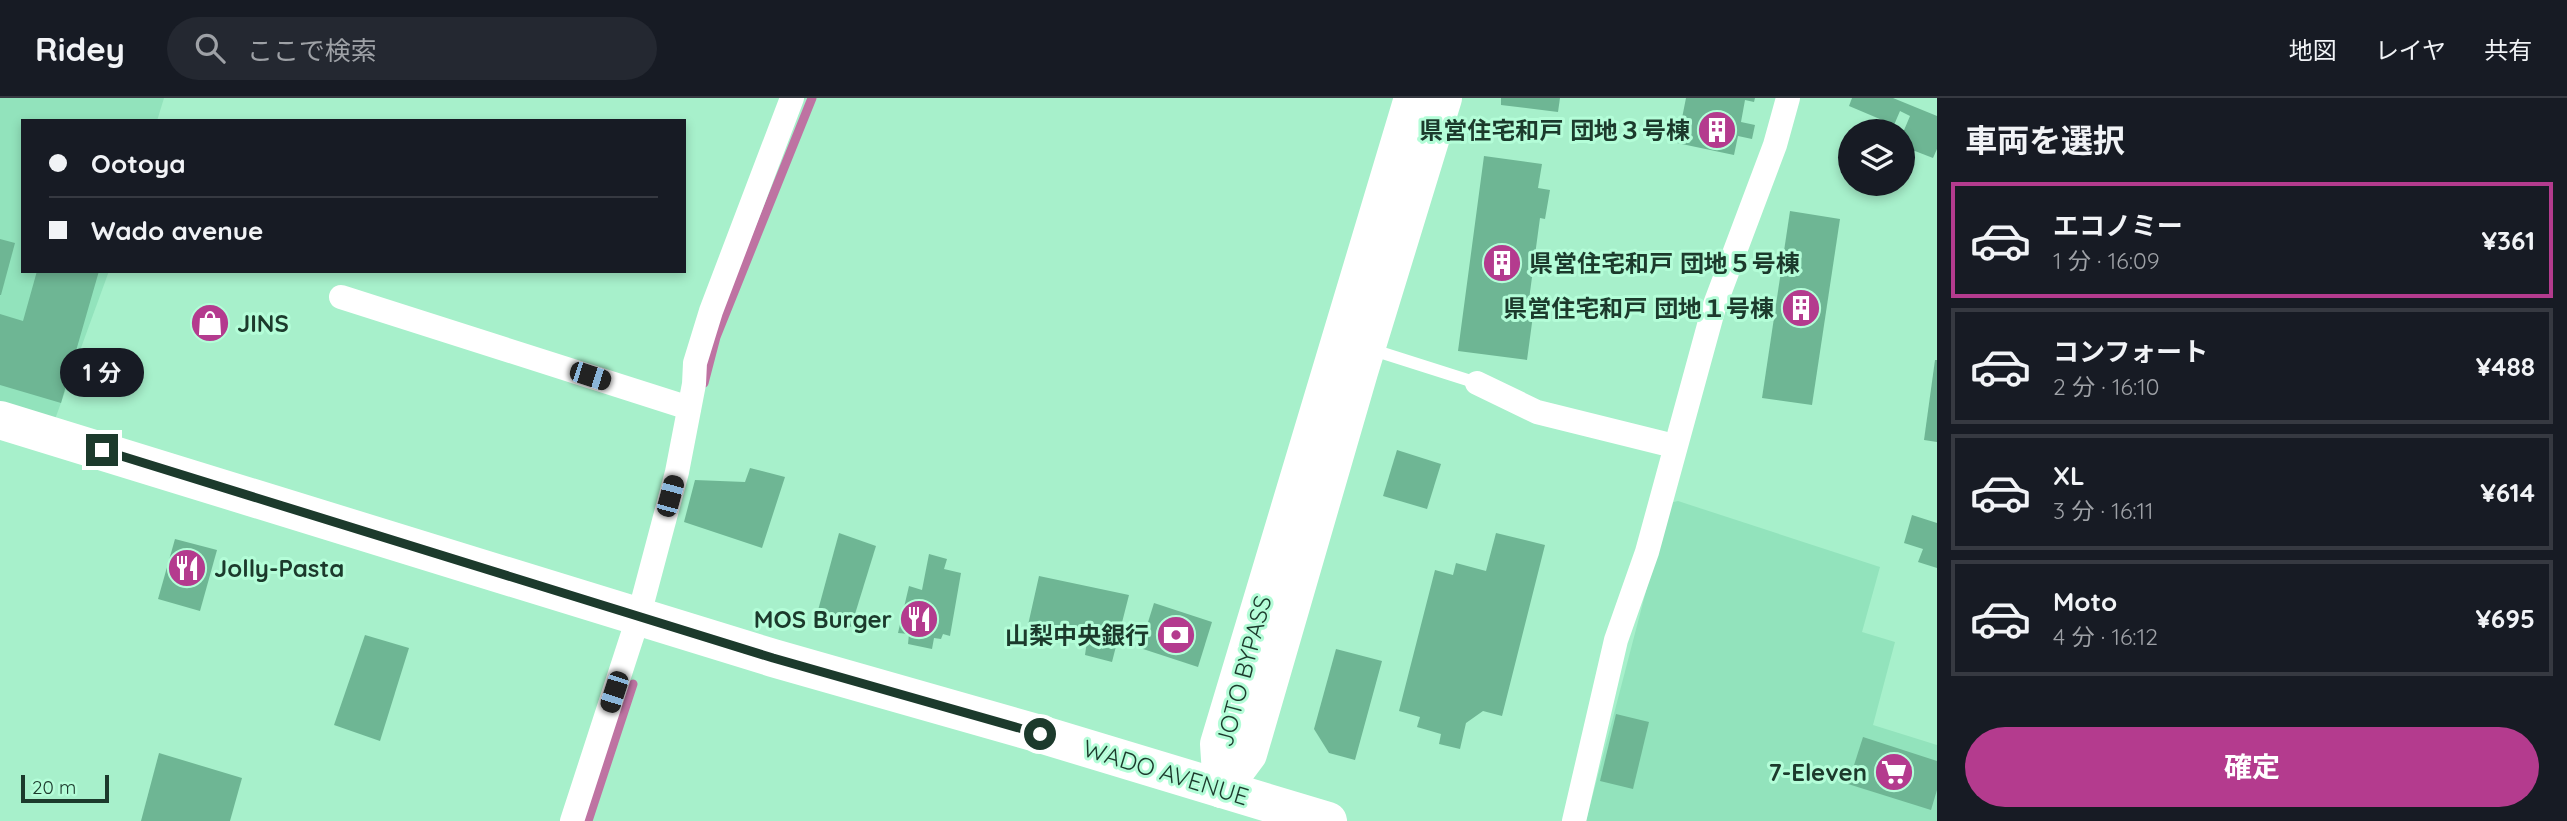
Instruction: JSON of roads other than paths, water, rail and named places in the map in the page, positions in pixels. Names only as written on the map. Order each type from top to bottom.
[{"type":"highway","name":"JOTO BYPASS","points":[[1222,789],[1219,744],[1413,98]]},
{"type":"highway","name":"JOTO BYPASS","points":[[1222,789],[1248,754],[1443,98]]},
{"type":"highway","name":"WADO AVENUE","points":[[0,420],[1328,821]]},
{"type":"street","points":[[572,821],[639,615],[677,472],[690,408],[695,363],[711,311],[792,98]]},
{"type":"street","points":[[1574,821],[1616,640],[1647,552],[1714,307],[1775,145],[1788,98]]},
{"type":"street","points":[[341,297],[690,408]]},
{"type":"street","points":[[1477,383],[1537,412],[1674,446]]},
{"type":"lane","points":[[1367,348],[1477,383]]},
{"type":"waterway","points":[[704,383],[716,337],[812,98]]},
{"type":"waterway","points":[[588,821],[633,684]]},
{"type":"place","name":"県営住宅和戸 団地３号棟","points":[[1717,130]]},
{"type":"place","name":"県営住宅和戸 団地５号棟","points":[[1502,263]]},
{"type":"place","name":"県営住宅和戸 団地１号棟","points":[[1801,308]]},
{"type":"place","name":"JINS","points":[[210,323]]},
{"type":"place","name":"Jolly-Pasta","points":[[187,568]]},
{"type":"place","name":"MOS Burger","points":[[919,619]]},
{"type":"place","name":"山梨中央銀行","points":[[1176,635]]},
{"type":"place","name":"7-Eleven","points":[[1894,772]]}]
